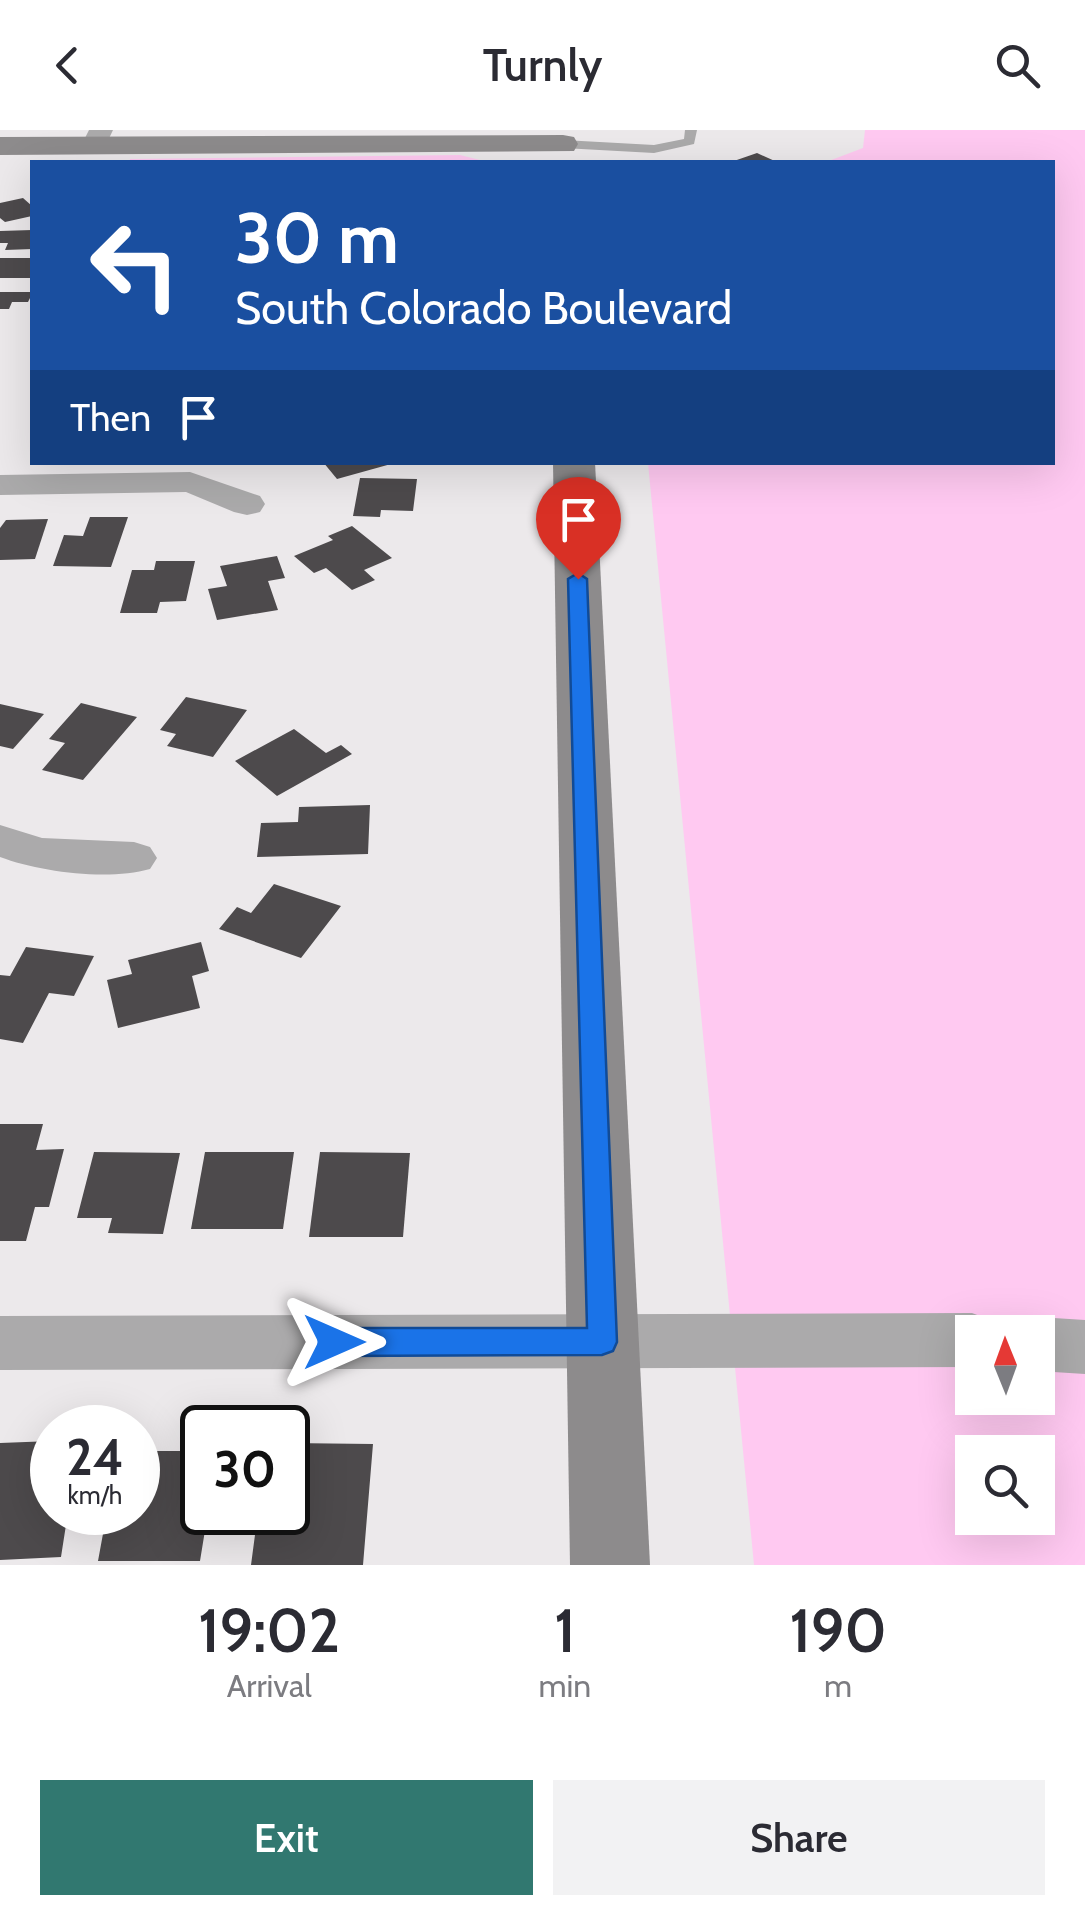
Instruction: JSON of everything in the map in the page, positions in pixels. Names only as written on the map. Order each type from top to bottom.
[{"type":"main road","points":[[0,146],[98,138],[564,145]]},
{"type":"main road","points":[[574,465],[610,1565]]},
{"type":"street","points":[[0,484],[190,482],[247,504]]},
{"type":"street","points":[[0,840],[38,854],[134,858]]},
{"type":"street","points":[[0,1342],[955,1340]]},
{"type":"street","points":[[1055,1345],[1085,1347]]},
{"type":"lane","points":[[564,145],[669,148],[688,144],[692,131]]},
{"type":"shaded area","points":[[865,130],[1085,130],[1085,1565],[754,1565],[648,465],[1055,465],[1055,160],[831,160],[863,148]]},
{"type":"shaded area","points":[[460,155],[480,160],[130,160]]},
{"type":"building","points":[[757,153],[773,160],[737,160]]},
{"type":"building","points":[[23,198],[30,204],[30,216],[5,222],[0,218],[0,203]]},
{"type":"building","points":[[30,230],[30,249],[5,250],[8,243],[0,243],[0,231]]},
{"type":"building","points":[[0,258],[30,258],[30,278],[0,278]]},
{"type":"building","points":[[0,292],[30,292],[28,302],[12,302],[9,309],[0,309]]},
{"type":"building","points":[[325,465],[387,465],[337,479]]},
{"type":"building","points":[[360,478],[417,479],[413,511],[381,510],[380,517],[353,516]]},
{"type":"building","points":[[90,517],[128,517],[111,567],[53,566],[64,535],[83,536]]},
{"type":"building","points":[[48,519],[35,559],[0,560],[0,528],[6,520]]},
{"type":"building","points":[[352,526],[392,558],[364,570],[375,580],[352,590],[326,568],[314,573],[294,556],[333,540],[328,536]]},
{"type":"building","points":[[277,556],[285,578],[268,581],[278,610],[217,620],[208,589],[227,586],[220,566]]},
{"type":"building","points":[[156,561],[195,561],[186,601],[160,602],[157,613],[120,613],[132,570],[154,570]]},
{"type":"building","points":[[186,697],[247,710],[213,757],[167,746],[176,734],[160,730]]},
{"type":"building","points":[[81,703],[137,717],[83,780],[42,770],[65,743],[49,739]]},
{"type":"building","points":[[0,704],[44,714],[13,749],[0,746]]},
{"type":"building","points":[[294,729],[326,753],[341,745],[352,754],[277,796],[235,761]]},
{"type":"building","points":[[370,805],[368,854],[257,857],[261,823],[298,822],[299,807]]},
{"type":"building","points":[[274,884],[341,906],[301,958],[219,929],[237,907],[251,913]]},
{"type":"building","points":[[201,942],[209,971],[192,976],[200,1008],[118,1028],[107,980],[132,974],[128,960]]},
{"type":"building","points":[[26,947],[94,956],[74,996],[49,993],[23,1043],[0,1039],[0,975],[10,976]]},
{"type":"building","points":[[0,1124],[43,1124],[36,1150],[64,1149],[49,1207],[35,1207],[26,1241],[0,1241]]},
{"type":"building","points":[[94,1152],[180,1153],[163,1234],[108,1233],[112,1218],[77,1218]]},
{"type":"building","points":[[205,1152],[294,1152],[283,1229],[191,1229]]},
{"type":"building","points":[[320,1152],[410,1153],[403,1237],[309,1237]]},
{"type":"building","points":[[30,1442],[30,1535],[64,1535],[61,1557],[0,1560],[0,1443]]},
{"type":"building","points":[[310,1443],[373,1444],[363,1565],[251,1565],[255,1535],[310,1535]]},
{"type":"building","points":[[160,1451],[180,1451],[180,1535],[204,1535],[200,1561],[98,1561],[103,1535],[160,1535]]},
{"type":"route","points":[[334,1342],[602,1342],[578,579]]}]
